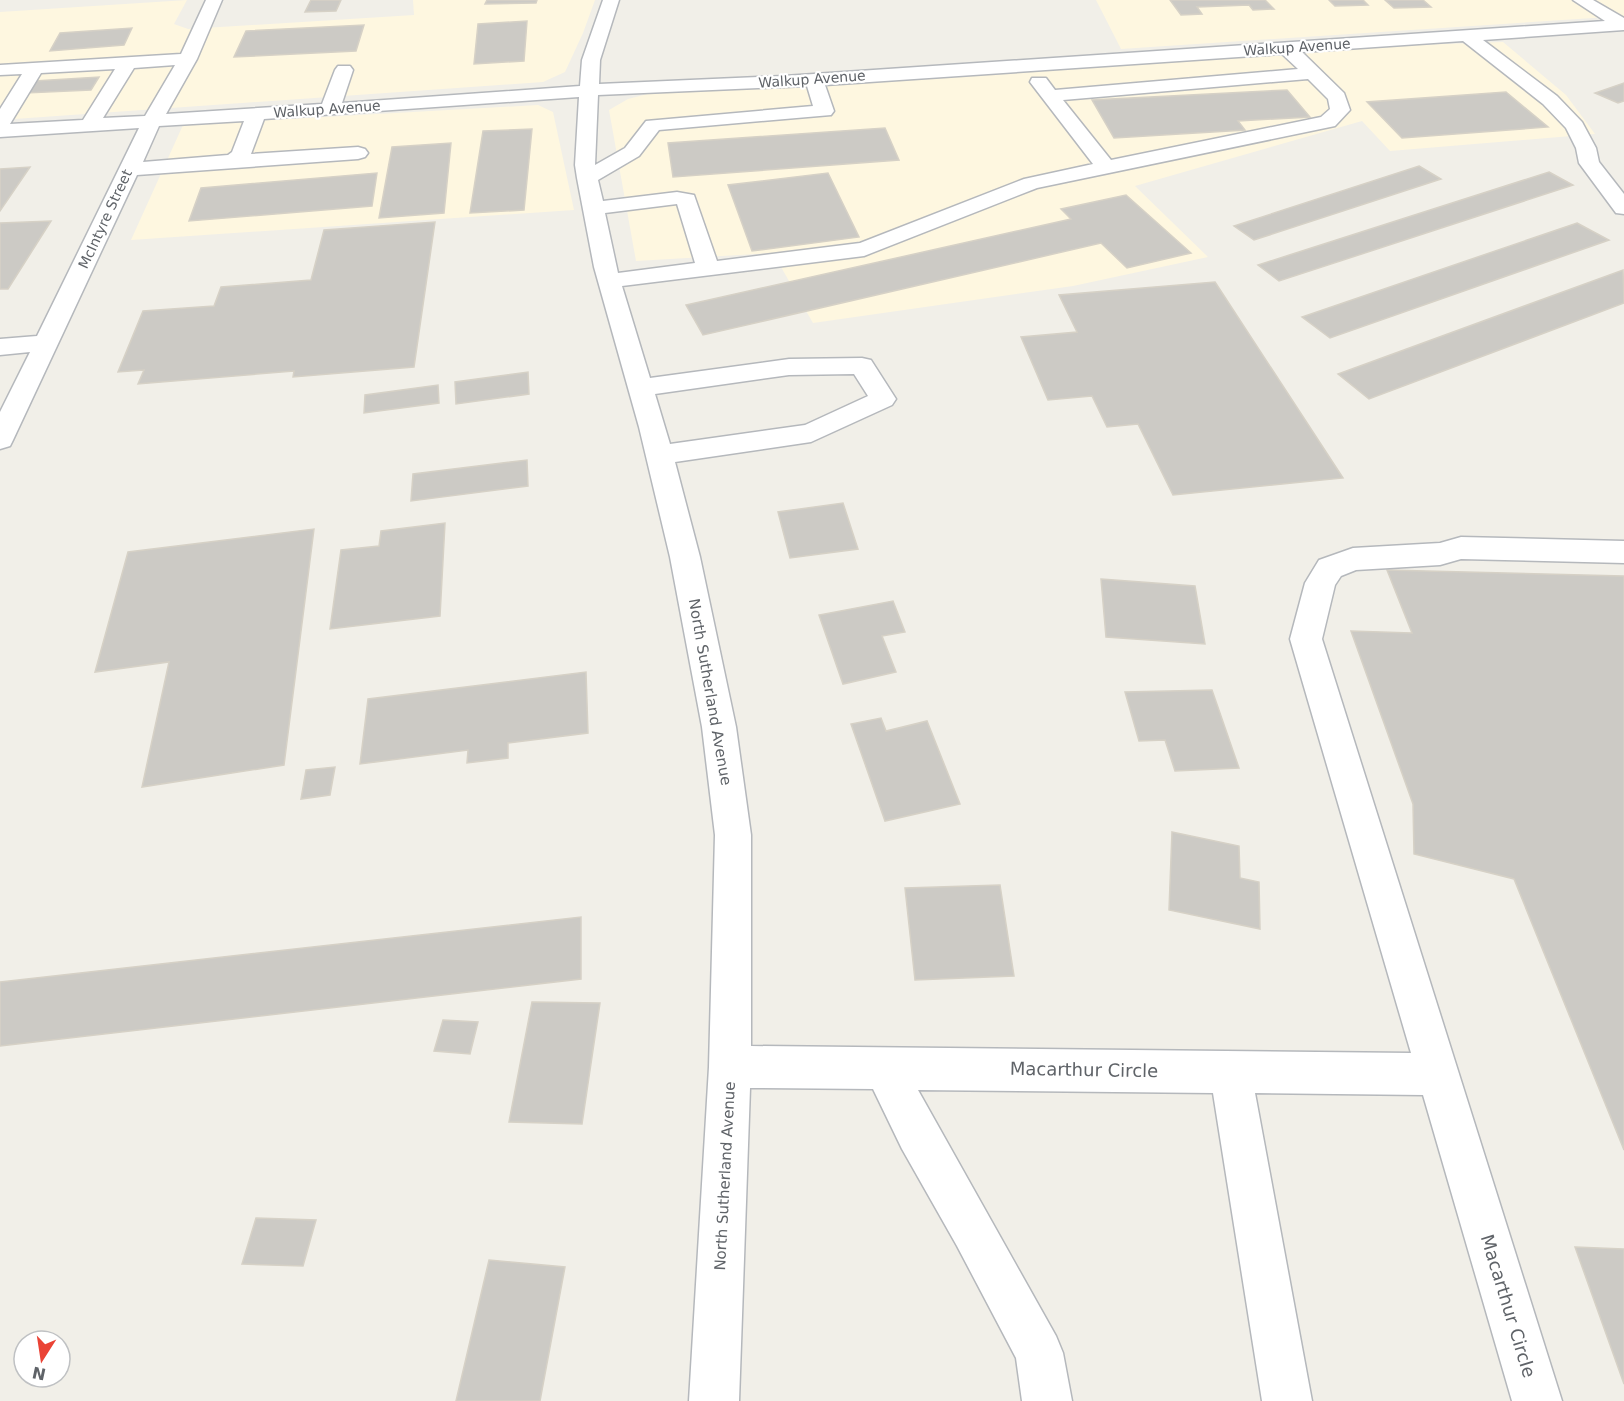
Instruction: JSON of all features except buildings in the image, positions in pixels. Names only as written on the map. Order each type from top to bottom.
[{"type":"street","name":"McIntyre Street","points":[[0,440],[152,121],[188,59],[214,0]]},
{"type":"street","name":"North Sutherland Avenue","points":[[611,0],[591,60],[585,165],[609,281],[686,557],[719,727],[733,836],[730,1067],[714,1401]]},
{"type":"street","points":[[1581,0],[1624,25]]},
{"type":"street","name":"Walkup Avenue","points":[[0,131],[588,90],[814,80],[1624,25]]},
{"type":"street","points":[[1467,36],[1550,100],[1575,126],[1587,148],[1589,163],[1624,208]]},
{"type":"street","points":[[609,281],[864,249],[1031,183],[1328,122],[1340,110],[1337,97],[1287,48]]},
{"type":"street","points":[[0,70],[188,59]]},
{"type":"street","points":[[89,125],[128,63]]},
{"type":"street","points":[[1024,64],[1106,168]]},
{"type":"street","points":[[5,117],[35,68]]},
{"type":"street","points":[[330,109],[344,70]]},
{"type":"street","points":[[1049,96],[1312,73]]},
{"type":"street","points":[[590,193],[632,152],[653,125],[824,111],[814,80]]},
{"type":"street","points":[[80,105],[103,103]]},
{"type":"street","points":[[5,117],[33,108]]},
{"type":"street","points":[[234,161],[241,154],[256,114]]},
{"type":"street","points":[[129,169],[358,153]]},
{"type":"street","points":[[590,193],[686,200],[708,268]]},
{"type":"street","points":[[0,347],[46,343]]},
{"type":"street","points":[[640,388],[789,367],[862,366],[883,399],[811,433],[659,455]]},
{"type":"street","name":"Macarthur Circle","points":[[1537,1401],[1306,639],[1320,583],[1330,568],[1353,559],[1440,554],[1461,548],[1624,552]]},
{"type":"street","name":"Macarthur Circle","points":[[730,1067],[1437,1074]]},
{"type":"street","points":[[885,1068],[917,1134],[973,1230],[1039,1353],[1047,1401]]},
{"type":"street","points":[[1230,1071],[1287,1401]]},
{"type":"shaded area","points":[[187,0],[174,24],[188,29],[414,15],[413,0],[595,0],[565,72],[543,82],[0,120],[0,12]]},
{"type":"shaded area","points":[[1096,0],[1624,0],[1624,16],[1121,49]]},
{"type":"shaded area","points":[[1503,42],[1566,95],[1595,134],[1390,151],[1362,121],[1135,186],[1208,257],[1073,286],[813,323],[773,253],[636,261],[609,110],[628,99],[659,91],[1385,46]]},
{"type":"shaded area","points":[[538,105],[553,112],[574,210],[131,240],[183,125]]}]
